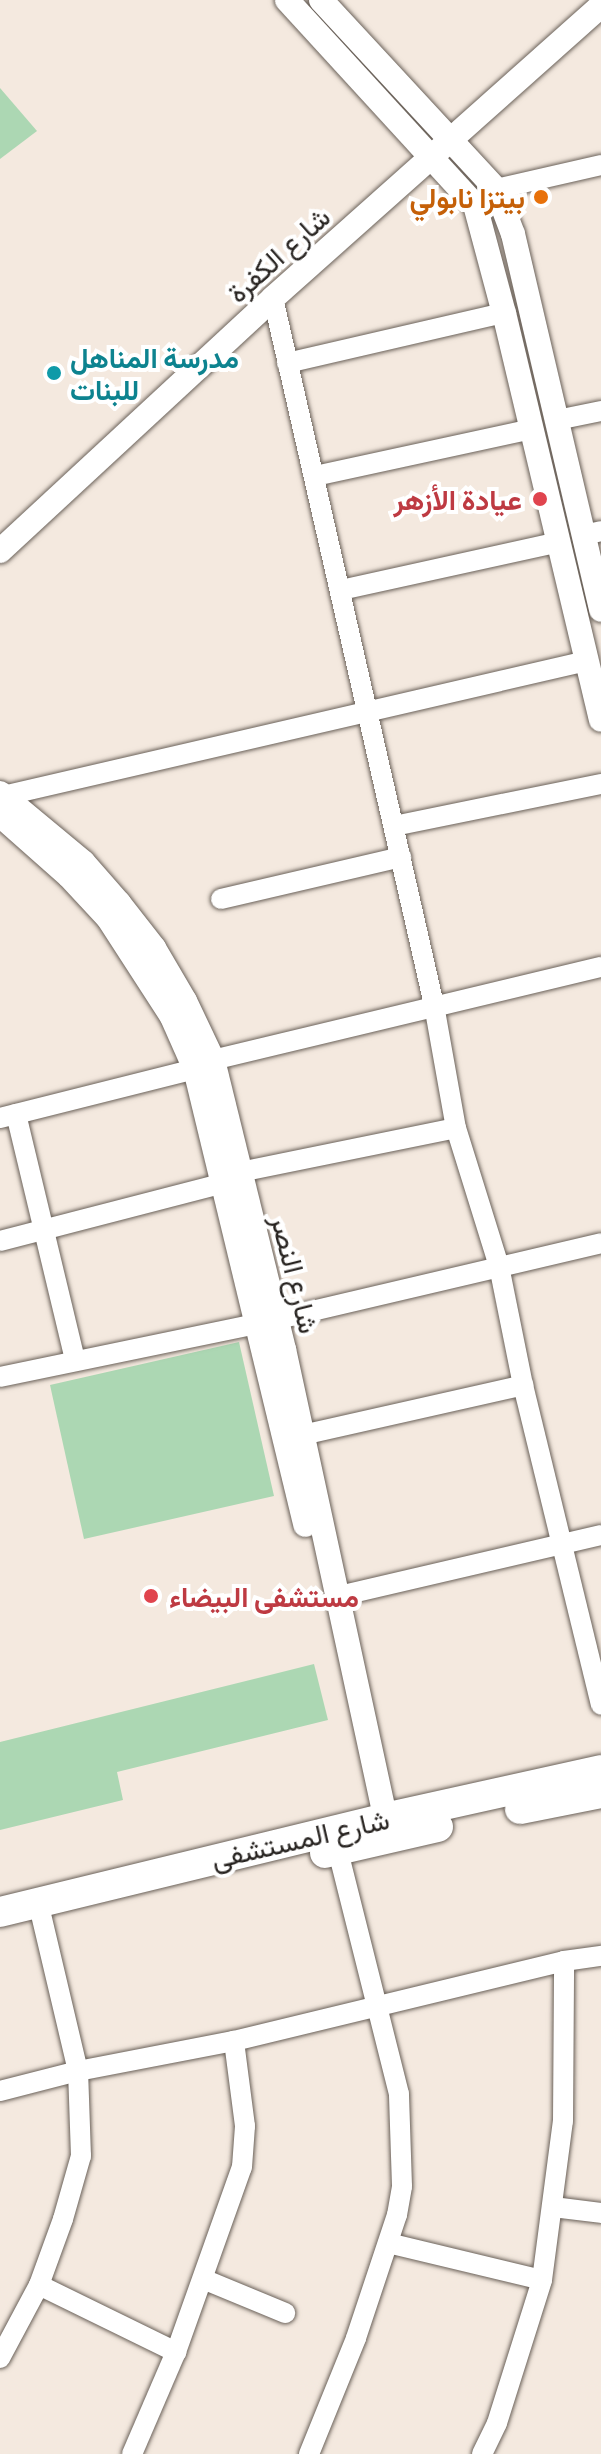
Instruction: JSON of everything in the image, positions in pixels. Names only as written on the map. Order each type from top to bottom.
[{"type":"main road","name":"شارع المستشفى","points":[[0,1912],[40,1911],[336,1841],[601,1770]]},
{"type":"main road","name":"شارع المستشفى","points":[[383,1829],[601,1793]]},
{"type":"main road","name":"شارع المستشفى","points":[[0,1930],[40,1911]]},
{"type":"street","points":[[287,0],[475,205],[504,313],[601,720]]},
{"type":"street","points":[[321,0],[496,189],[513,234],[557,420],[593,533],[601,610]]},
{"type":"street","name":"شارع الكفرة","points":[[0,551],[273,298],[601,6]]},
{"type":"street","points":[[496,189],[601,165]]},
{"type":"street","points":[[273,298],[341,590],[365,715],[394,826],[434,1005],[456,1128],[499,1266],[523,1385],[601,1705]]},
{"type":"street","points":[[287,363],[504,313]]},
{"type":"street","points":[[557,420],[601,411]]},
{"type":"street","points":[[315,476],[532,429]]},
{"type":"street","points":[[341,590],[559,542]]},
{"type":"street","points":[[1,801],[587,661]]},
{"type":"street","points":[[394,826],[601,784]]},
{"type":"street","name":"شارع النصر","points":[[1,801],[83,862],[154,948],[204,1065],[267,1321],[383,1829]]},
{"type":"street","points":[[221,899],[401,857]]},
{"type":"street","points":[[75,1360],[44,1230],[8,1116],[434,1005],[601,967]]},
{"type":"street","points":[[0,1241],[232,1177],[456,1128]]},
{"type":"street","points":[[0,1377],[267,1321],[601,1243]]},
{"type":"street","name":"شارع النصر","points":[[267,1321],[302,1435],[309,1503],[335,1597],[383,1829]]},
{"type":"street","points":[[302,1435],[523,1385]]},
{"type":"street","points":[[335,1597],[601,1535]]},
{"type":"street","points":[[309,2454],[356,2338],[388,2243],[402,2186],[399,2094],[336,1841]]},
{"type":"street","points":[[0,2358],[39,2285],[81,2156],[82,2116],[78,2071],[40,1911]]},
{"type":"street","points":[[0,2091],[78,2071],[234,2041],[564,1961],[601,1956]]},
{"type":"street","points":[[482,2454],[497,2423],[542,2280],[563,2121],[564,1961]]},
{"type":"street","points":[[132,2454],[176,2352],[242,2167],[245,2126],[234,2041]]},
{"type":"street","points":[[553,2207],[601,2213]]},
{"type":"street","points":[[388,2243],[542,2280]]},
{"type":"street","points":[[203,2279],[285,2313]]},
{"type":"street","points":[[39,2285],[176,2352]]},
{"type":"green space","points":[[0,88],[37,131],[0,159]]},
{"type":"green space","points":[[239,1342],[274,1496],[84,1539],[50,1385]]},
{"type":"green space","points":[[314,1664],[328,1720],[117,1772],[123,1800],[0,1830],[0,1742]]},
{"type":"place","name":"بيتزا نابولي","points":[[541,197]]},
{"type":"place","name":"مدرسة المناهل للبنات","points":[[54,373]]},
{"type":"place","name":"عيادة الأزهر","points":[[540,499]]},
{"type":"place","name":"مستشفى البيضاء","points":[[151,1596]]}]
